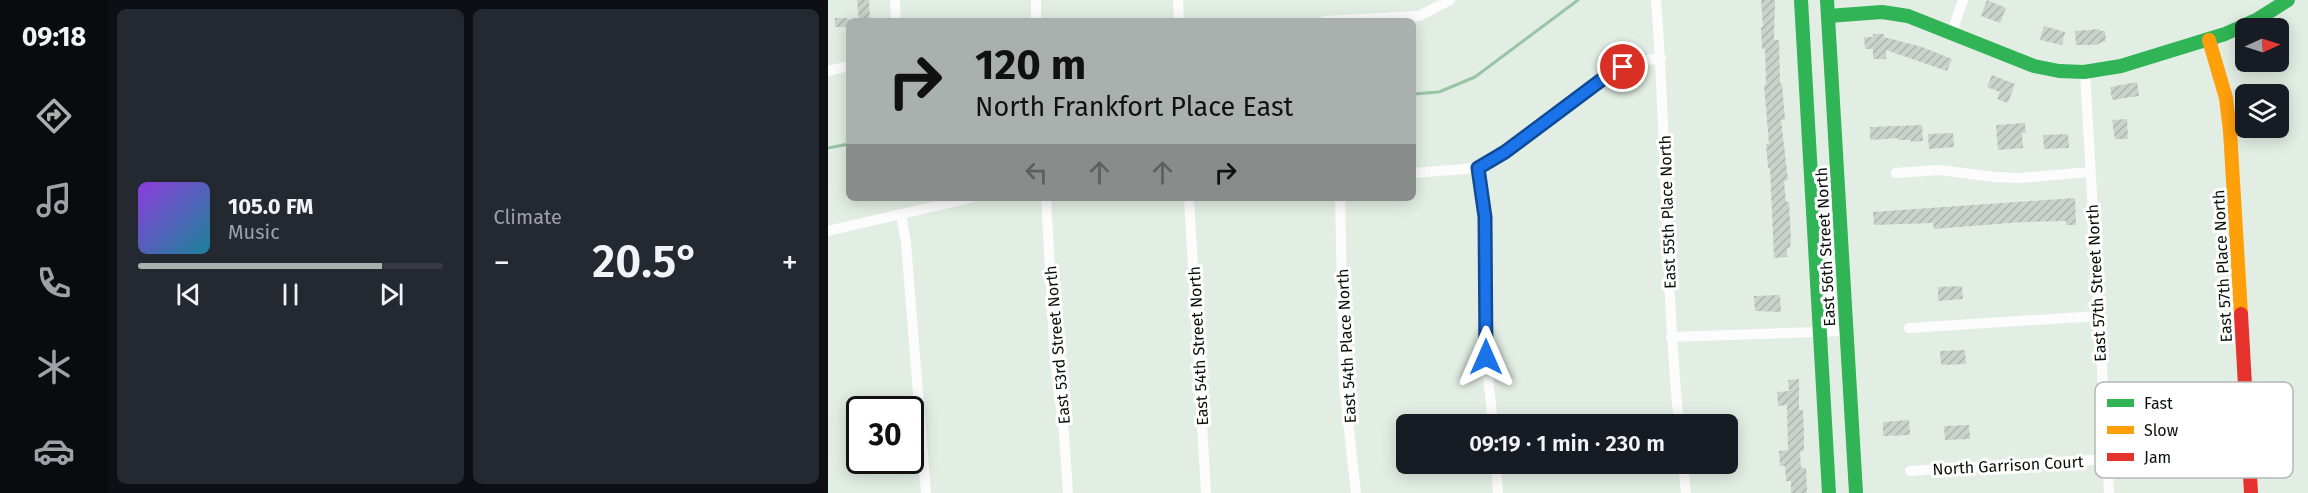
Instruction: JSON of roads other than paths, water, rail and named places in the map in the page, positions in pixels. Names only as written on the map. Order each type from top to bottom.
[{"type":"street","points":[[895,0],[896,18]]},
{"type":"street","points":[[1036,0],[1036,18]]},
{"type":"street","points":[[1178,0],[1179,18]]},
{"type":"street","points":[[1381,18],[1419,16],[1450,0]]},
{"type":"street","name":"East 55th Place North","points":[[1656,0],[1661,58],[1671,337],[1678,414]]},
{"type":"street","name":"East 56th Street North","points":[[1801,0],[1829,493]]},
{"type":"street","name":"East 56th Street North","points":[[1827,0],[1856,493]]},
{"type":"street","points":[[1952,32],[1963,0]]},
{"type":"street","points":[[1828,16],[1894,13],[1952,32],[2034,66],[2055,71],[2085,72],[2108,70],[2209,40],[2261,19],[2288,0]]},
{"type":"street","name":"East 57th Place North","points":[[2209,40],[2226,98],[2230,131],[2245,382]]},
{"type":"street","points":[[1416,173],[1478,168],[1505,152],[1612,72],[1635,62],[1661,58]]},
{"type":"street","points":[[828,71],[846,67]]},
{"type":"street","name":"East 57th Street North","points":[[2085,72],[2102,382]]},
{"type":"street","points":[[1478,168],[1485,217],[1486,357],[1492,414]]},
{"type":"street","points":[[1896,173],[1940,170],[2019,178],[2090,172]]},
{"type":"street","points":[[828,231],[958,201]]},
{"type":"street","name":"East 53rd Street North","points":[[1046,201],[1055,360],[1065,434],[1068,493]]},
{"type":"street","name":"East 54th Street North","points":[[1189,201],[1206,493]]},
{"type":"street","name":"East 54th Place North","points":[[1340,201],[1344,384],[1356,493]]},
{"type":"street","points":[[901,214],[906,243],[926,493]]},
{"type":"street","points":[[1909,328],[2098,316]]},
{"type":"street","points":[[1671,337],[1847,331]]},
{"type":"street","name":"North Garrison Court","points":[[1910,471],[2095,460]]},
{"type":"street","points":[[1497,474],[1498,493]]},
{"type":"street","points":[[1684,474],[1686,493]]},
{"type":"street","name":"East 57th Street North","points":[[2108,478],[2109,493]]},
{"type":"street","name":"East 57th Place North","points":[[2251,478],[2252,493]]},
{"type":"waterway","points":[[1416,94],[1439,92],[1475,77],[1578,0]]},
{"type":"waterway","points":[[828,148],[846,145]]}]
